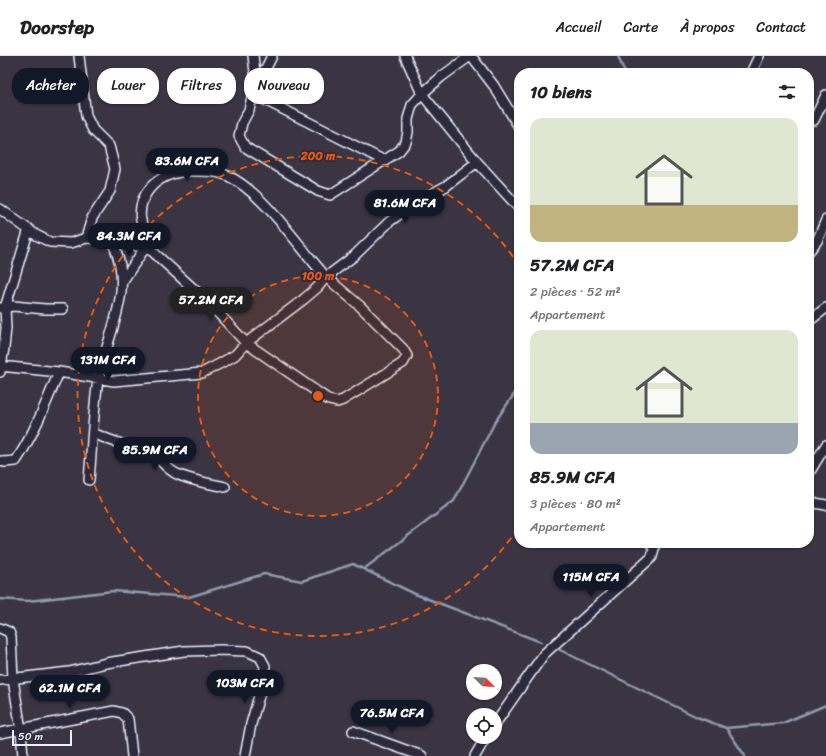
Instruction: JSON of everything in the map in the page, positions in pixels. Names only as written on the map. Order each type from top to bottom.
[{"type":"street","points":[[79,56],[86,116],[93,130],[109,146],[115,169],[110,191],[92,218],[86,238]]},
{"type":"street","points":[[253,56],[254,68]]},
{"type":"street","points":[[266,68],[272,56]]},
{"type":"street","points":[[405,56],[422,94],[477,162],[514,203]]},
{"type":"street","points":[[250,104],[239,136],[245,147],[318,191],[330,195],[399,151],[406,142],[408,119],[412,105],[441,77],[471,56],[494,86],[514,119]]},
{"type":"street","points":[[753,68],[759,56]]},
{"type":"street","points":[[814,120],[826,95]]},
{"type":"street","points":[[273,104],[385,160]]},
{"type":"street","points":[[29,229],[2,308],[6,328],[1,368],[59,372],[114,381],[202,373],[235,354],[246,343],[309,295],[326,277],[354,256],[389,222],[412,205],[446,186],[477,162]]},
{"type":"street","points":[[0,209],[36,235],[50,242],[71,243],[86,238],[110,239],[148,249],[207,301],[246,343],[329,400],[337,402],[343,400],[402,363],[406,356],[403,349],[360,306],[326,277],[290,233],[257,198],[241,184],[227,175],[205,170],[177,172],[157,180],[144,194],[140,210],[142,228],[148,249]]},
{"type":"street","points":[[814,245],[826,220]]},
{"type":"street","points":[[89,480],[98,379],[117,311],[122,282],[121,267],[115,248],[110,239]]},
{"type":"street","points":[[122,282],[148,249]]},
{"type":"street","points":[[2,308],[13,306],[45,309],[63,308]]},
{"type":"street","points":[[814,317],[826,308]]},
{"type":"street","points":[[0,461],[16,462],[40,417],[59,372]]},
{"type":"street","points":[[93,433],[119,443],[146,449],[154,454],[174,473],[201,482],[225,487]]},
{"type":"street","points":[[814,465],[826,445]]},
{"type":"street","points":[[814,503],[826,504]]},
{"type":"street","points":[[502,714],[544,654],[652,556],[654,548]]},
{"type":"street","points":[[0,628],[9,632],[11,637],[13,679],[21,730],[23,756]]},
{"type":"street","points":[[0,680],[69,672],[106,663],[184,651],[247,651],[260,656],[265,666],[263,682],[250,724],[245,756]]},
{"type":"street","points":[[0,733],[114,711],[122,712],[128,719],[132,756]]},
{"type":"street","points":[[353,731],[420,755]]},
{"type":"street","points":[[475,756],[482,744]]},
{"type":"waterway","points":[[618,56],[623,68]]},
{"type":"waterway","points":[[364,569],[454,501],[495,422],[514,394]]},
{"type":"waterway","points":[[0,599],[28,601],[113,591],[189,597],[264,574],[302,581],[353,564],[415,594],[541,642]]},
{"type":"waterway","points":[[558,649],[697,717],[726,728],[745,756]]},
{"type":"waterway","points":[[726,728],[783,723],[826,705]]}]
